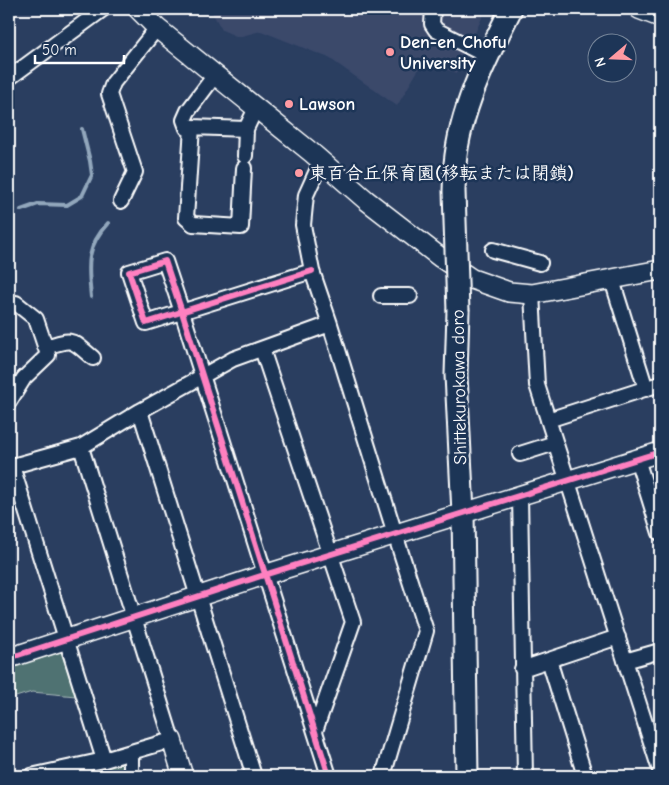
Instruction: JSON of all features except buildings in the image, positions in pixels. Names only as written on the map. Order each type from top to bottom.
[{"type":"main road","name":"Shittekurokawa doro","points":[[467,776],[463,513],[457,400],[458,311],[454,191],[455,164],[460,134],[487,56],[511,9]]},
{"type":"street","points":[[9,78],[103,9]]},
{"type":"street","points":[[138,9],[157,28],[366,200],[441,258],[472,278],[509,292],[532,294],[660,270]]},
{"type":"street","points":[[433,9],[432,24],[436,30],[487,56]]},
{"type":"street","points":[[639,9],[660,17]]},
{"type":"street","points":[[120,202],[135,172],[109,94],[113,83],[157,28]]},
{"type":"street","points":[[192,130],[187,128],[184,120],[188,111],[215,75]]},
{"type":"street","points":[[246,129],[192,127],[184,185],[186,218],[193,224],[241,227],[246,129],[256,108]]},
{"type":"street","points":[[321,162],[306,195],[303,225],[312,271],[426,630],[383,776]]},
{"type":"street","points":[[493,250],[540,263]]},
{"type":"street","points":[[312,271],[182,312],[146,323],[129,272],[165,261],[182,312],[264,575],[329,776]]},
{"type":"street","points":[[612,280],[646,389]]},
{"type":"street","points":[[532,294],[536,385],[660,770]]},
{"type":"street","points":[[381,296],[410,296]]},
{"type":"street","points":[[9,402],[24,378],[48,355],[36,320],[16,303]]},
{"type":"street","points":[[104,760],[11,467],[81,447],[140,411],[233,359],[330,324]]},
{"type":"street","points":[[45,347],[68,340],[74,342],[93,358]]},
{"type":"street","points":[[262,349],[353,622],[315,731]]},
{"type":"street","points":[[548,420],[660,384]]},
{"type":"street","points":[[140,411],[254,776]]},
{"type":"street","points":[[520,454],[555,443]]},
{"type":"street","points":[[81,447],[183,776]]},
{"type":"street","points":[[9,658],[264,575],[660,452]]},
{"type":"street","points":[[637,459],[660,533]]},
{"type":"street","points":[[520,496],[525,776]]},
{"type":"street","points":[[522,669],[618,638]]},
{"type":"street","points":[[625,661],[660,651]]},
{"type":"street","points":[[549,660],[585,776]]},
{"type":"street","points":[[31,776],[104,760],[172,740]]},
{"type":"street","points":[[131,753],[131,776]]},
{"type":"shaded area","name":"Den-en Chofu University","points":[[210,9],[486,9],[457,73],[423,62],[397,106],[329,58],[261,31],[238,37],[222,30]]},
{"type":"green space","points":[[61,652],[76,696],[32,692],[9,699],[9,668]]},
{"type":"green space","points":[[125,763],[125,776],[104,776],[102,768]]},
{"type":"waterway","points":[[21,210],[38,204],[67,205],[82,196],[92,175],[82,129]]},
{"type":"waterway","points":[[91,297],[89,267],[92,249],[95,241],[108,223]]},
{"type":"cycle path","points":[[312,271],[146,323],[129,272],[165,261],[182,312],[329,776]]},
{"type":"cycle path","points":[[9,658],[264,575],[660,452]]},
{"type":"place","name":"Den-en Chofu University","points":[[390,52]]},
{"type":"place","name":"Lawson","points":[[289,104]]},
{"type":"place","name":"東百合丘保育園(移転または閉鎖)","points":[[299,173]]}]
